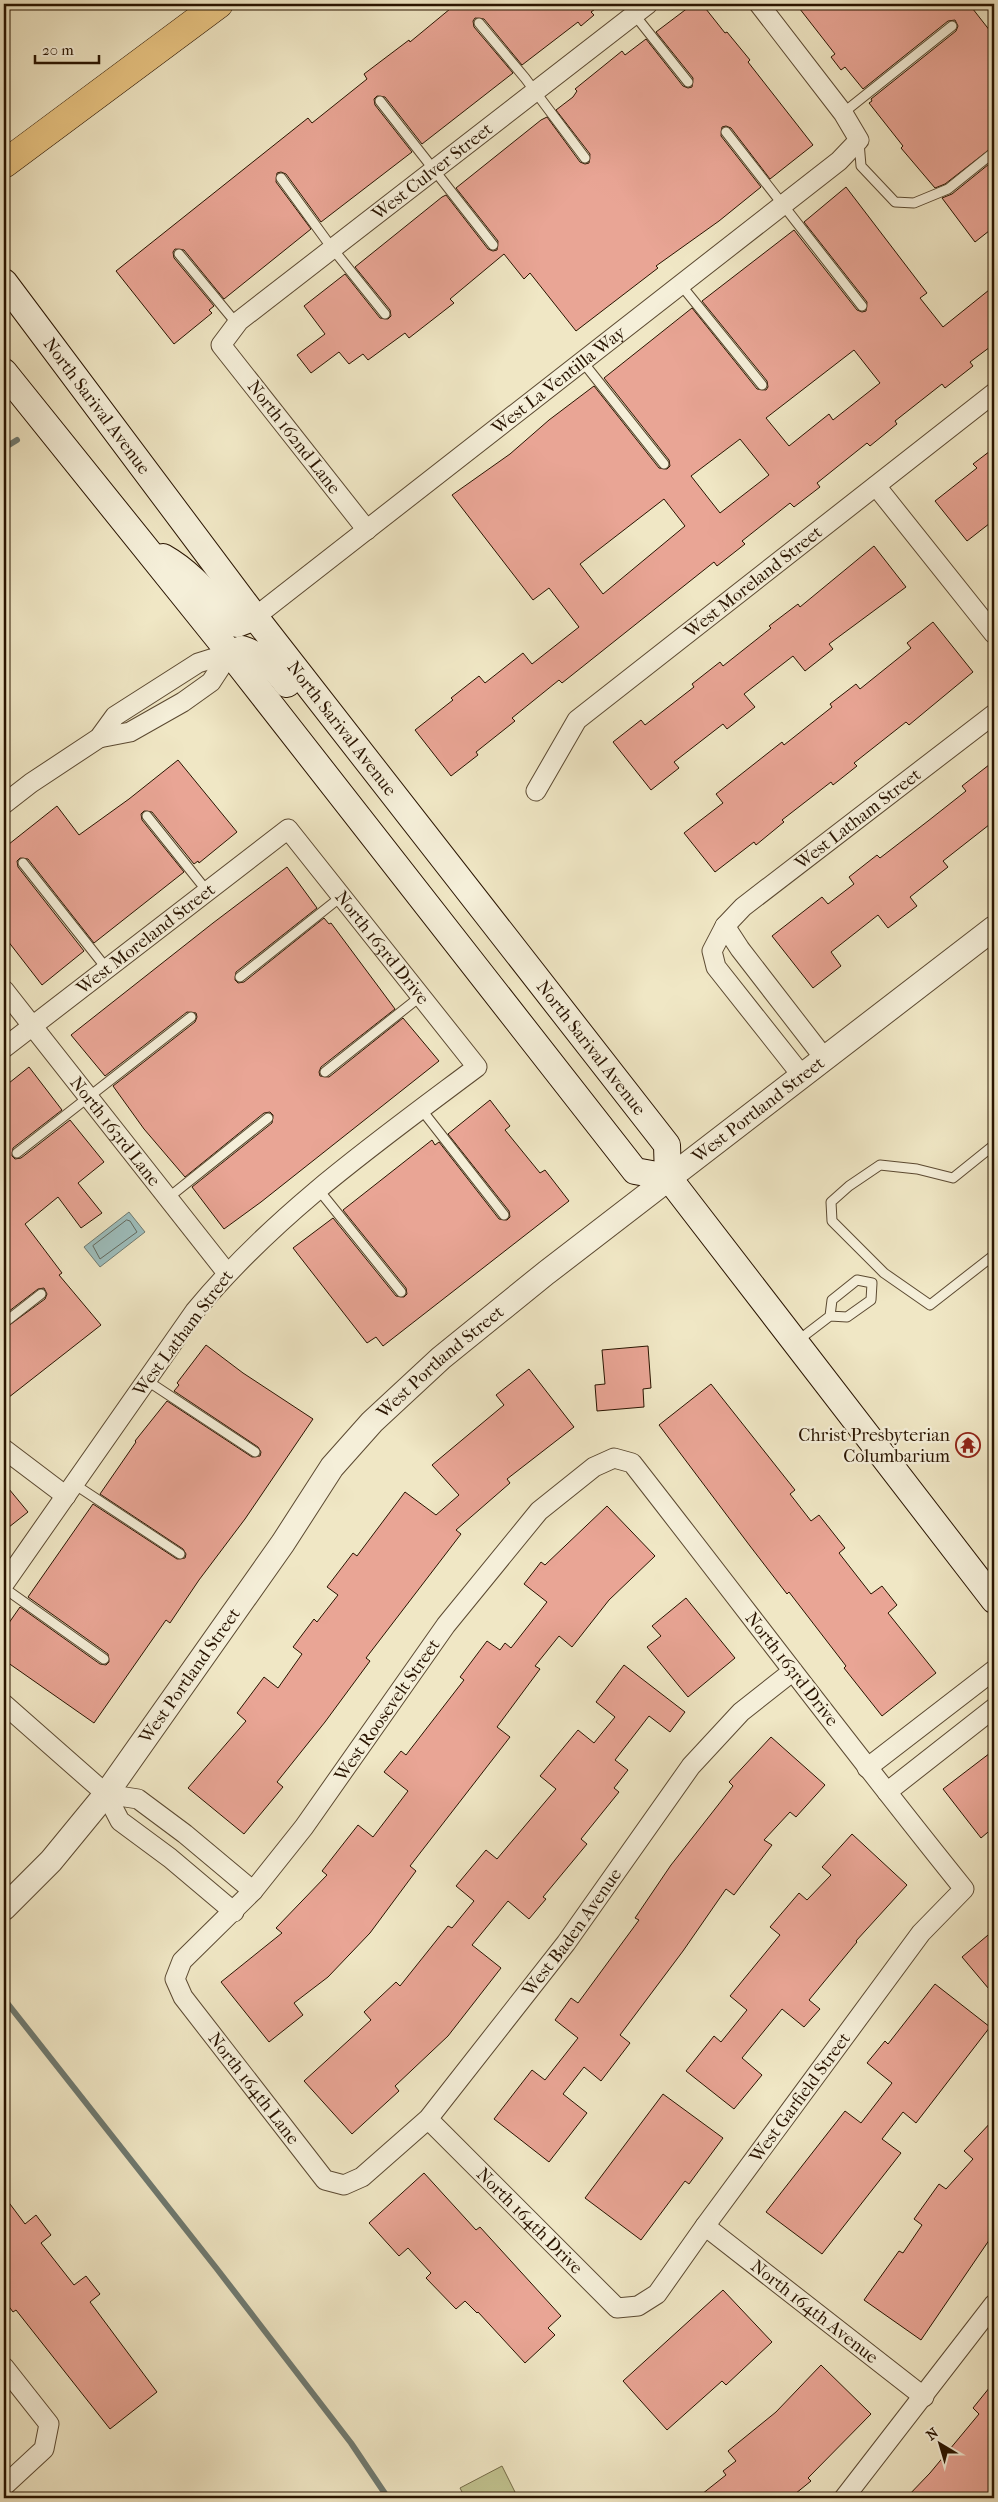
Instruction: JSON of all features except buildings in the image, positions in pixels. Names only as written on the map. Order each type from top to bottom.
[{"type":"highway","points":[[4,164],[219,4]]},
{"type":"main road","name":"North Sarival Avenue","points":[[4,282],[255,617],[668,1146],[668,1177]]},
{"type":"main road","points":[[4,372],[230,653],[635,1171],[668,1177],[794,1343],[994,1600]]},
{"type":"main road","points":[[143,546],[179,566],[199,583],[234,623],[237,624],[255,617]]},
{"type":"main road","points":[[230,653],[242,648],[258,654],[272,664],[346,761],[419,828]]},
{"type":"street","name":"West Culver Street","points":[[221,345],[237,324],[535,91],[635,7]]},
{"type":"street","points":[[765,8],[843,113],[858,140]]},
{"type":"street","name":"West La Ventilla Way","points":[[255,617],[839,161],[858,140]]},
{"type":"street","name":"North 162nd Lane","points":[[221,345],[367,530]]},
{"type":"street","name":"West Moreland Street","points":[[536,791],[577,720],[994,393]]},
{"type":"street","points":[[876,486],[994,634]]},
{"type":"street","points":[[4,804],[31,783],[99,738],[116,716],[198,663],[230,653]]},
{"type":"street","name":"West Latham Street","points":[[725,926],[743,907],[994,714]]},
{"type":"street","name":"West Moreland Street","points":[[4,1048],[288,829]]},
{"type":"street","name":"North 163rd Drive","points":[[288,829],[477,1067]]},
{"type":"street","points":[[803,1077],[716,967],[712,951],[725,926],[740,949],[825,1059]]},
{"type":"street","name":"West Portland Street","points":[[4,1908],[51,1861],[106,1794],[277,1551],[332,1467],[372,1422],[440,1358],[668,1177],[803,1077],[994,928]]},
{"type":"street","name":"North 163rd Lane","points":[[4,990],[31,1027],[227,1273]]},
{"type":"street","name":"West Latham Street","points":[[4,1584],[146,1380],[195,1312],[227,1273],[268,1232],[318,1188],[477,1067]]},
{"type":"street","points":[[4,1450],[70,1490]]},
{"type":"street","name":"North 163rd Drive","points":[[614,1458],[632,1463],[886,1792],[964,1889]]},
{"type":"street","name":"West Roosevelt Street","points":[[175,1978],[182,1961],[234,1912],[304,1828],[446,1625],[539,1511],[594,1467],[614,1458]]},
{"type":"street","points":[[868,1768],[994,1670]]},
{"type":"street","name":"West Baden Avenue","points":[[344,2185],[362,2177],[428,2119],[566,1943],[691,1766],[741,1712],[794,1671]]},
{"type":"street","points":[[4,1704],[106,1794],[120,1821],[170,1858],[234,1912]]},
{"type":"street","points":[[886,1792],[994,1708]]},
{"type":"street","points":[[106,1794],[138,1799],[185,1834],[253,1891]]},
{"type":"street","name":"West Garfield Street","points":[[638,2306],[657,2294],[921,1933],[964,1889]]},
{"type":"street","name":"North 164th Lane","points":[[175,1978],[183,1997],[325,2180],[344,2185]]},
{"type":"street","name":"North 164th Drive","points":[[428,2119],[617,2308],[638,2306]]},
{"type":"street","name":"North 164th Avenue","points":[[705,2226],[924,2397]]},
{"type":"street","points":[[844,2498],[924,2397],[994,2304]]},
{"type":"street","points":[[4,2368],[49,2424],[44,2449],[4,2486]]},
{"type":"lane","points":[[635,7],[688,82]]},
{"type":"lane","points":[[479,23],[535,91],[585,158]]},
{"type":"lane","points":[[843,113],[952,26]]},
{"type":"lane","points":[[380,101],[493,245]]},
{"type":"lane","points":[[726,132],[862,306]]},
{"type":"lane","points":[[858,140],[862,166],[895,202],[914,203],[948,188],[994,152]]},
{"type":"lane","points":[[281,178],[332,248],[385,314]]},
{"type":"lane","points":[[179,254],[223,310],[237,324]]},
{"type":"lane","points":[[680,285],[762,385]]},
{"type":"lane","points":[[582,361],[664,464]]},
{"type":"lane","points":[[147,816],[207,891]]},
{"type":"lane","points":[[23,863],[106,969]]},
{"type":"lane","points":[[240,977],[342,896]]},
{"type":"lane","points":[[325,1072],[421,996]]},
{"type":"lane","points":[[17,1153],[191,1017]]},
{"type":"lane","points":[[421,1109],[504,1215]]},
{"type":"lane","points":[[168,1198],[268,1118]]},
{"type":"lane","points":[[994,1145],[953,1178],[918,1169],[880,1165],[849,1186],[831,1202],[832,1221],[884,1274],[930,1305],[994,1255]]},
{"type":"lane","points":[[318,1188],[401,1292]]},
{"type":"lane","points":[[830,1316],[832,1300],[857,1280],[872,1283],[884,1274]]},
{"type":"lane","points":[[794,1343],[830,1316],[847,1318],[871,1300],[872,1283]]},
{"type":"lane","points":[[4,1323],[41,1294]]},
{"type":"lane","points":[[146,1380],[255,1452]]},
{"type":"lane","points":[[70,1490],[180,1554]]},
{"type":"lane","points":[[4,1588],[104,1659]]},
{"type":"green space","points":[[502,2466],[518,2498],[465,2498],[460,2488]]},
{"type":"water","points":[[129,1212],[145,1232],[100,1267],[84,1247]]},
{"type":"waterway","points":[[4,448],[17,440]]},
{"type":"waterway","points":[[4,1999],[217,2269],[351,2443],[388,2498]]},
{"type":"place","name":"Christ Presbyterian Columbarium","points":[[968,1445]]}]
